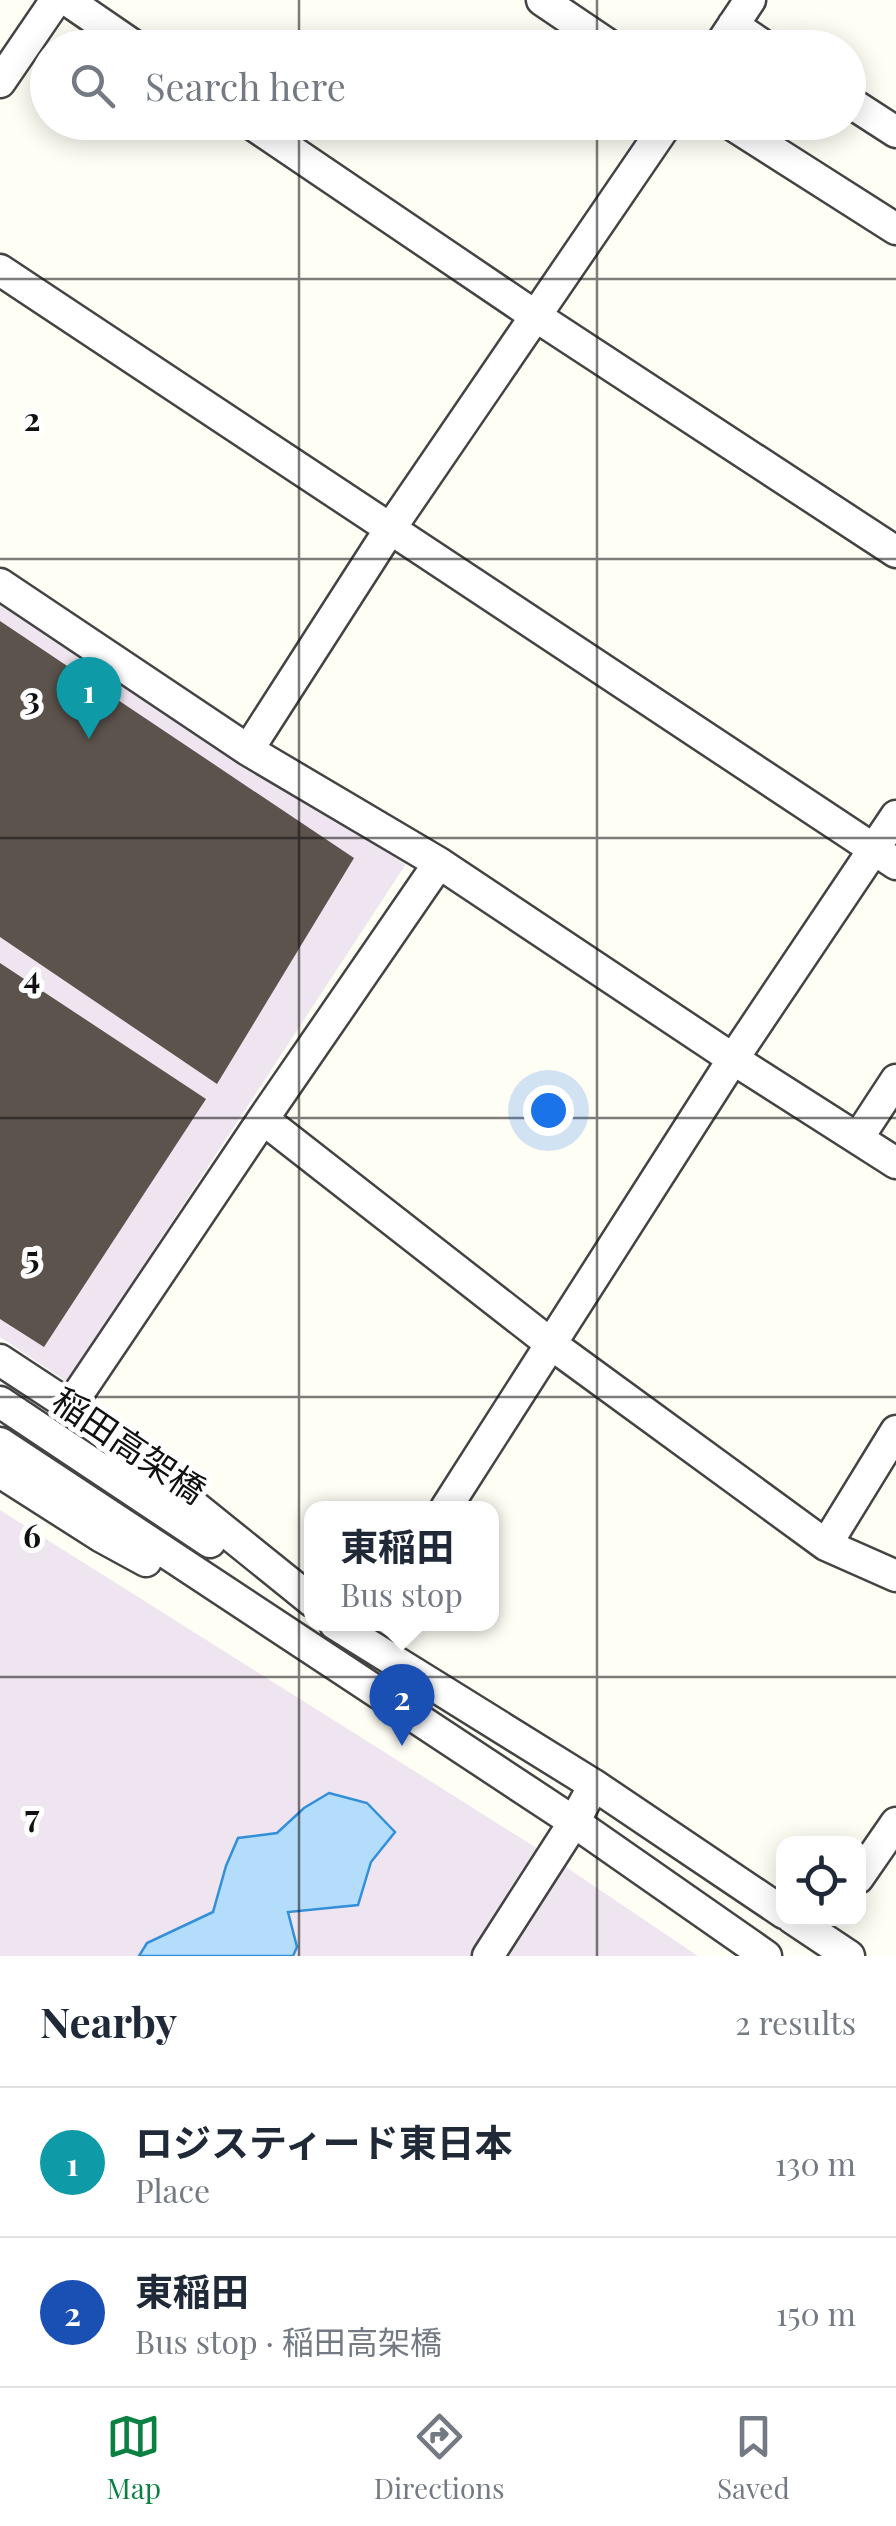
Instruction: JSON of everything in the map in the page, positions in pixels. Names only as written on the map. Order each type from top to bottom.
[{"type":"street","points":[[36,30],[56,0]]},
{"type":"street","points":[[67,0],[111,30]]},
{"type":"street","points":[[542,0],[586,30]]},
{"type":"street","points":[[0,82],[30,38]]},
{"type":"street","points":[[866,113],[896,132]]},
{"type":"street","points":[[275,140],[896,552]]},
{"type":"street","points":[[248,750],[390,529],[656,140]]},
{"type":"street","points":[[756,140],[896,229]]},
{"type":"street","points":[[0,270],[885,857]]},
{"type":"street","points":[[0,584],[248,750],[439,863],[896,1163]]},
{"type":"street","points":[[450,1501],[733,1059],[885,857],[896,816]]},
{"type":"street","points":[[70,1406],[439,863]]},
{"type":"street","points":[[858,1138],[896,1080]]},
{"type":"street","points":[[263,1119],[550,1344],[826,1545],[896,1576]]},
{"type":"street","points":[[0,1360],[70,1406],[304,1598]]},
{"type":"street","name":"稲田高架橋","points":[[0,1402],[218,1548],[304,1600]]},
{"type":"street","points":[[826,1545],[896,1431]]},
{"type":"street","name":"稲田高架橋","points":[[0,1443],[346,1672]]},
{"type":"street","points":[[0,1472],[102,1537],[346,1672],[574,1822],[766,1956]]},
{"type":"street","points":[[357,1631],[776,1907]]},
{"type":"street","points":[[488,1956],[594,1785]]},
{"type":"street","points":[[866,1867],[896,1824]]},
{"type":"street","points":[[818,1937],[848,1956]]},
{"type":"shaded area","points":[[0,595],[406,864],[67,1382],[0,1337]]},
{"type":"shaded area","points":[[0,1510],[551,1857],[698,1956],[0,1956]]},
{"type":"water","points":[[329,1793],[367,1803],[395,1832],[371,1862],[358,1905],[288,1912],[297,1947],[293,1956],[139,1956],[147,1943],[213,1912],[238,1838],[277,1833],[304,1808]]},
{"type":"building","points":[[0,621],[354,858],[217,1084],[0,937]]},
{"type":"building","points":[[0,963],[206,1099],[44,1347],[0,1319]]},
{"type":"place","name":"ロジスティード東日本","points":[[89,739]]},
{"type":"place","name":"東稲田","points":[[402,1746]]}]
